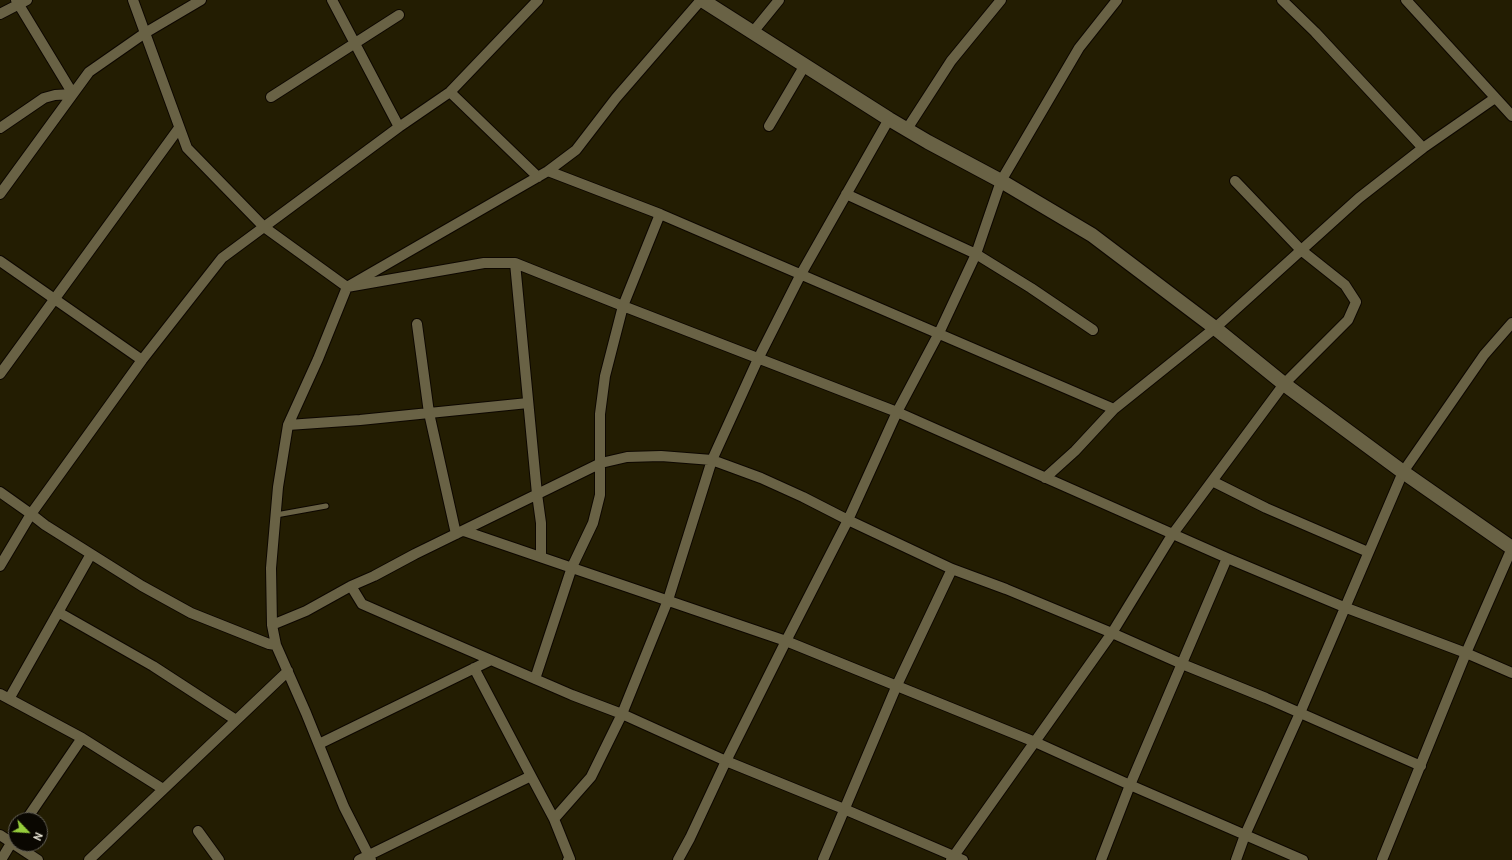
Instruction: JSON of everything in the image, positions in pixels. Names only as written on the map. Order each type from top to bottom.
[{"type":"street","points":[[133,0],[187,148],[264,227],[347,287],[484,263],[515,263],[897,412],[1172,535],[1344,607],[1466,653],[1512,673]]},
{"type":"street","points":[[0,194],[89,72],[145,32],[201,0]]},
{"type":"street","points":[[332,0],[399,127]]},
{"type":"street","points":[[0,566],[32,514],[142,360],[222,258],[399,127],[450,92],[538,0]]},
{"type":"street","points":[[370,857],[344,807],[319,744],[276,645],[272,625],[271,568],[278,487],[288,425],[318,359],[347,287],[538,177],[576,150],[616,98],[702,0],[889,119],[1001,181],[1092,234],[1215,328],[1284,384],[1403,472],[1512,548],[1466,653],[1382,860]]},
{"type":"street","points":[[752,32],[779,0]]},
{"type":"street","points":[[907,129],[951,61],[1001,0]]},
{"type":"street","points":[[678,860],[786,641],[848,520],[897,412],[939,333],[976,254],[1001,181],[1079,48],[1117,0]]},
{"type":"street","points":[[1282,0],[1423,148]]},
{"type":"street","points":[[1406,0],[1512,116]]},
{"type":"street","points":[[0,14],[21,1],[73,94]]},
{"type":"street","points":[[271,97],[399,15]]},
{"type":"street","points":[[769,126],[805,65]]},
{"type":"street","points":[[450,92],[538,177]]},
{"type":"street","points":[[0,128],[44,98],[55,95],[73,94]]},
{"type":"street","points":[[1045,478],[1075,451],[1114,409],[1215,328],[1359,198],[1423,148],[1495,98]]},
{"type":"street","points":[[554,819],[591,778],[622,714],[668,600],[712,460],[758,359],[801,274],[889,119]]},
{"type":"street","points":[[0,374],[179,128]]},
{"type":"street","points":[[548,171],[660,214],[1114,409]]},
{"type":"street","points":[[351,586],[362,604],[535,679],[622,714],[726,761],[844,809],[956,859],[1035,742],[1112,633],[1172,535],[1284,384],[1348,320],[1356,302],[1346,285],[1301,250],[1235,181]]},
{"type":"street","points":[[846,194],[976,254],[1031,288],[1093,330]]},
{"type":"street","points":[[535,679],[572,567],[593,523],[600,495],[600,414],[605,376],[623,306],[660,214]]},
{"type":"street","points":[[0,261],[142,360]]},
{"type":"street","points":[[515,263],[541,523],[541,557]]},
{"type":"street","points":[[1236,860],[1245,835],[1300,713],[1403,472],[1484,355],[1512,323]]},
{"type":"street","points":[[417,324],[430,413],[460,532]]},
{"type":"street","points":[[288,425],[360,420],[528,403]]},
{"type":"street","points":[[272,625],[306,611],[351,586],[601,463],[628,458],[661,456],[712,460],[782,487],[952,570],[1006,589],[1112,633],[1421,766]]},
{"type":"street","points":[[1212,481],[1266,508],[1368,552]]},
{"type":"street","points":[[0,492],[45,525],[142,586],[191,613],[269,644],[276,645]]},
{"type":"street","points":[[460,532],[572,567],[786,641],[1035,742],[1303,860]]},
{"type":"street","points":[[91,554],[58,612],[5,696],[82,738],[163,789]]},
{"type":"street","points":[[1101,860],[1130,785],[1227,558]]},
{"type":"street","points":[[823,860],[897,685],[952,570]]},
{"type":"street","points":[[58,612],[154,666],[236,720]]},
{"type":"street","points":[[319,744],[491,660]]},
{"type":"street","points":[[474,668],[554,819],[570,860]]},
{"type":"street","points":[[89,860],[288,671]]},
{"type":"street","points":[[31,812],[82,738]]},
{"type":"street","points":[[359,860],[370,857],[531,776]]},
{"type":"street","points":[[198,830],[219,860]]},
{"type":"street","points":[[1,860],[8,849]]},
{"type":"street","points":[[29,852],[38,860]]},
{"type":"lane","points":[[276,515],[326,506]]}]
